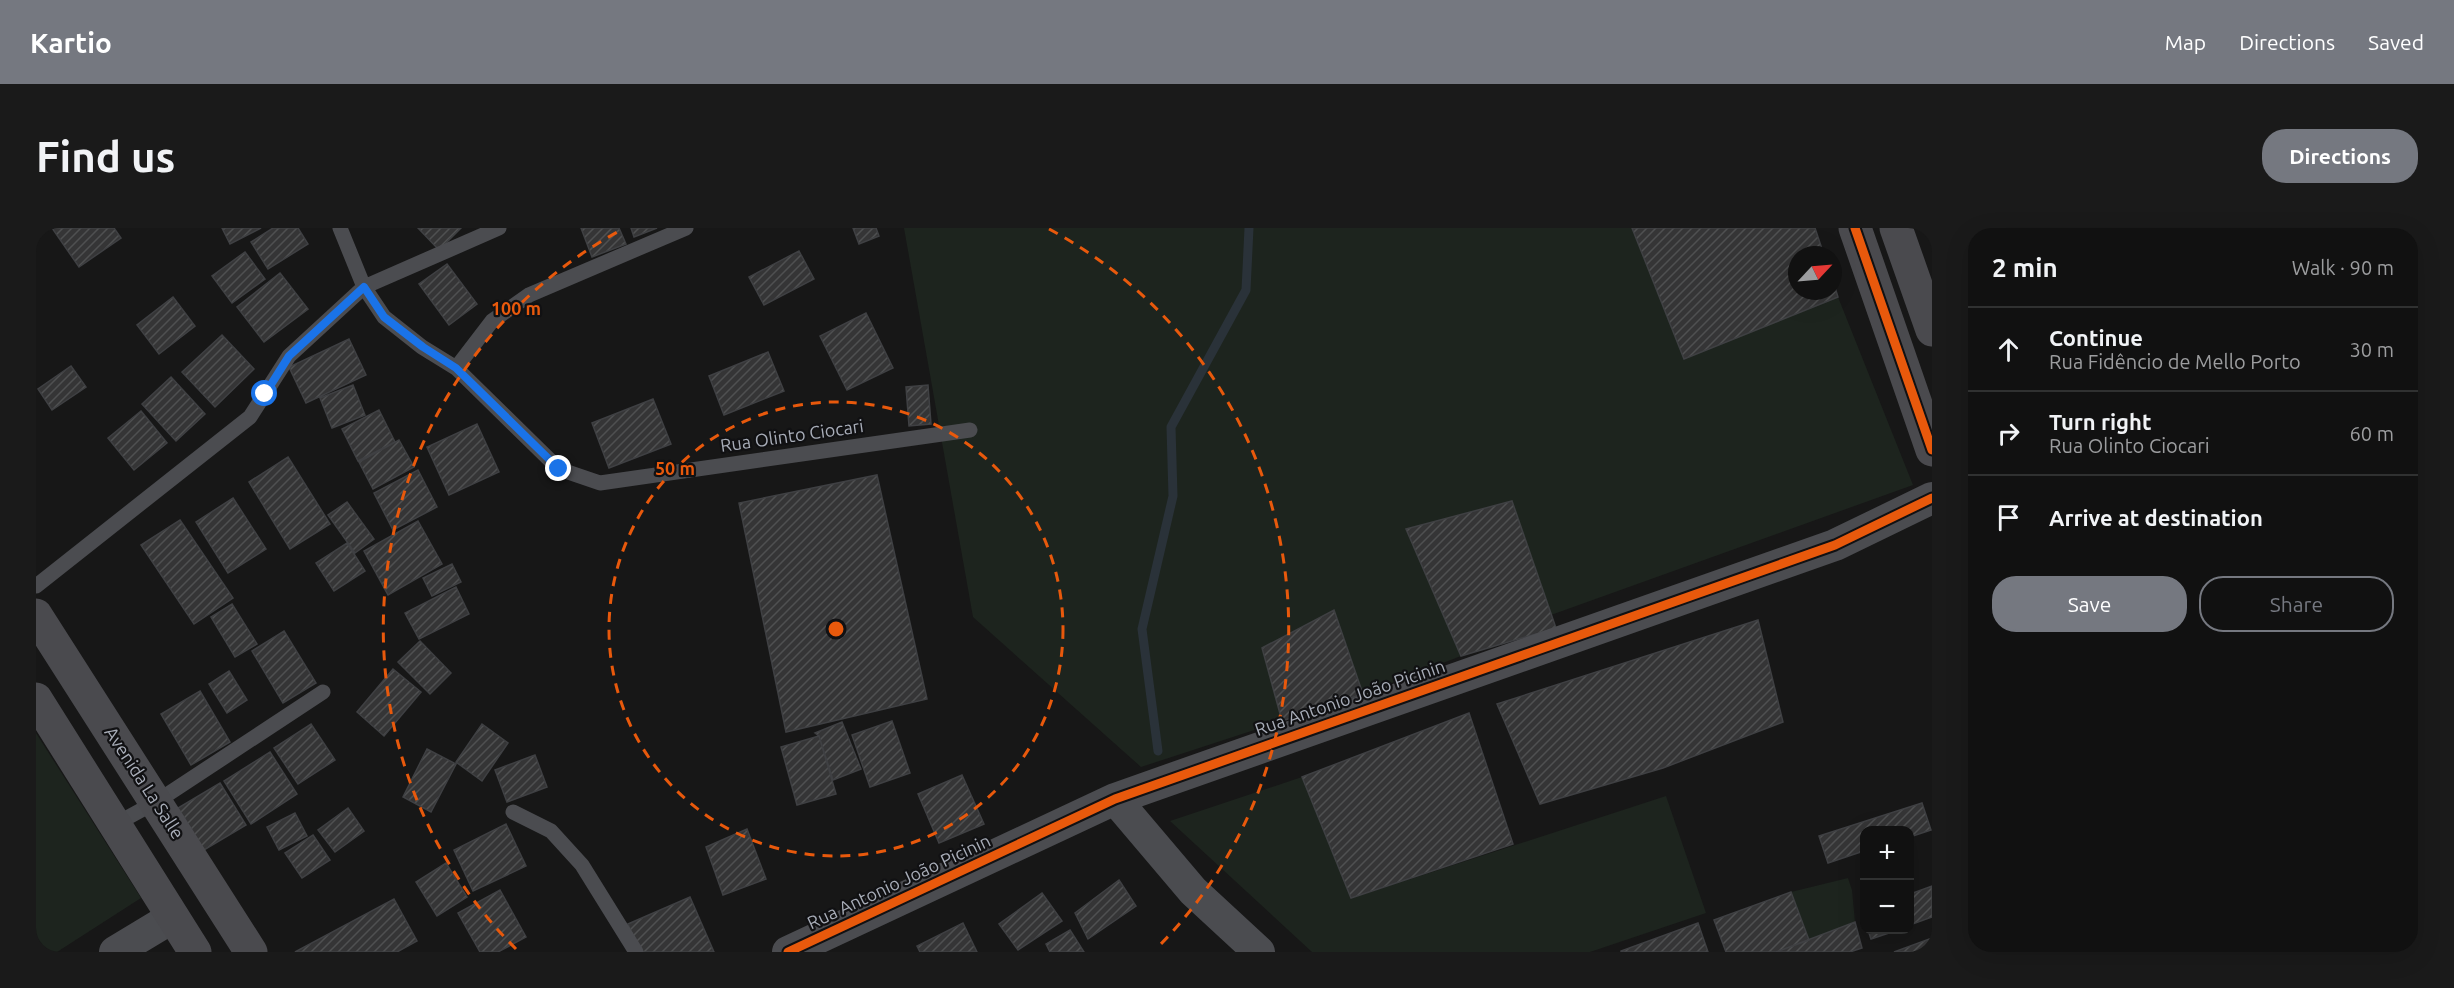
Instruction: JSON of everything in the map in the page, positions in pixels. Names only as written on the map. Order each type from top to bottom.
[{"type":"main road","points":[[1856,228],[1932,450]]},
{"type":"main road","points":[[1896,228],[1932,330]]},
{"type":"main road","name":"Avenida La Salle","points":[[36,615],[251,952]]},
{"type":"main road","points":[[36,699],[195,952]]},
{"type":"street","name":"Rua Antonio João Picinin","points":[[788,952],[1115,798],[1835,545],[1932,498]]},
{"type":"street","points":[[1115,798],[1193,891],[1259,952]]},
{"type":"street","points":[[115,952],[173,917]]},
{"type":"lane","name":"Rua Olinto Ciocari","points":[[340,228],[364,287],[384,317],[423,347],[456,368],[559,469],[600,483],[970,430]]},
{"type":"lane","points":[[36,586],[250,417],[289,356],[364,287],[499,228]]},
{"type":"lane","points":[[456,368],[492,321],[529,295],[686,228]]},
{"type":"lane","points":[[114,825],[156,802],[323,692]]},
{"type":"lane","points":[[513,812],[551,831],[582,865],[636,952]]},
{"type":"shaded area","points":[[904,228],[1632,228],[1684,359],[1831,300],[1839,300],[1913,485],[1551,615],[1512,501],[1406,529],[1461,656],[1363,694],[1334,610],[1262,648],[1282,721],[1141,767],[973,617]]},
{"type":"shaded area","points":[[36,733],[141,898],[57,952],[36,952]]},
{"type":"shaded area","points":[[1302,777],[1352,898],[1666,796],[1706,913],[1590,952],[1312,952],[1170,821]]},
{"type":"shaded area","points":[[1848,878],[1852,890],[1855,922],[1809,940],[1791,892]]},
{"type":"building","points":[[52,228],[114,228],[121,238],[79,267]]},
{"type":"building","points":[[222,228],[261,228],[230,244]]},
{"type":"building","points":[[273,228],[298,228],[308,244],[268,269],[251,242]]},
{"type":"building","points":[[418,228],[461,228],[439,250]]},
{"type":"building","points":[[581,228],[619,228],[626,244],[592,257]]},
{"type":"building","points":[[631,228],[657,228],[634,237]]},
{"type":"building","points":[[853,228],[876,228],[879,236],[859,244]]},
{"type":"building","points":[[1632,228],[1815,228],[1821,246],[1788,246],[1788,300],[1831,300],[1684,359]]},
{"type":"building","points":[[799,251],[814,279],[764,305],[749,277]]},
{"type":"building","points":[[245,252],[265,279],[232,303],[212,276]]},
{"type":"building","points":[[447,264],[477,304],[449,325],[419,284]]},
{"type":"building","points":[[280,273],[308,309],[264,342],[237,307]]},
{"type":"building","points":[[173,297],[195,326],[159,354],[137,325]]},
{"type":"building","points":[[866,313],[893,368],[847,390],[820,336]]},
{"type":"building","points":[[222,335],[254,369],[215,407],[182,372]]},
{"type":"building","points":[[349,339],[366,375],[306,403],[289,367]]},
{"type":"building","points":[[768,352],[784,391],[724,415],[709,376]]},
{"type":"building","points":[[71,366],[86,387],[52,410],[38,389]]},
{"type":"building","points":[[171,377],[205,414],[176,441],[142,404]]},
{"type":"building","points":[[353,385],[365,415],[332,428],[320,398]]},
{"type":"building","points":[[928,385],[931,424],[909,426],[906,387]]},
{"type":"building","points":[[653,399],[671,444],[609,468],[592,423]]},
{"type":"building","points":[[379,410],[395,442],[358,461],[342,429]]},
{"type":"building","points":[[141,411],[167,443],[134,470],[108,438]]},
{"type":"building","points":[[477,424],[499,472],[449,495],[427,447]]},
{"type":"building","points":[[399,440],[414,467],[373,489],[359,462]]},
{"type":"building","points":[[288,457],[330,524],[290,549],[249,482]]},
{"type":"building","points":[[418,470],[437,507],[393,530],[374,493]]},
{"type":"building","points":[[877,475],[927,699],[786,732],[739,503]]},
{"type":"building","points":[[233,498],[266,549],[228,573],[196,522]]},
{"type":"building","points":[[1512,501],[1556,628],[1461,656],[1406,529]]},
{"type":"building","points":[[347,502],[374,539],[355,553],[328,515]]},
{"type":"building","points":[[180,520],[233,598],[194,624],[141,545]]},
{"type":"building","points":[[418,521],[442,564],[388,595],[364,551]]},
{"type":"building","points":[[347,543],[365,571],[334,591],[316,563]]},
{"type":"building","points":[[452,564],[461,582],[432,596],[423,578]]},
{"type":"building","points":[[456,587],[469,614],[419,639],[405,613]]},
{"type":"building","points":[[232,604],[257,644],[235,657],[211,617]]},
{"type":"building","points":[[1334,610],[1363,694],[1282,721],[1262,648]]},
{"type":"building","points":[[1758,620],[1783,722],[1663,768],[1540,804],[1497,704]]},
{"type":"building","points":[[284,631],[316,683],[283,703],[252,651]]},
{"type":"building","points":[[420,641],[451,673],[430,694],[398,662]]},
{"type":"building","points":[[393,669],[421,692],[384,736],[357,712]]},
{"type":"building","points":[[229,671],[247,700],[227,713],[209,684]]},
{"type":"building","points":[[200,691],[230,742],[191,765],[161,714]]},
{"type":"building","points":[[1469,713],[1513,844],[1351,898],[1302,777]]},
{"type":"building","points":[[892,721],[910,773],[870,787],[852,735]]},
{"type":"building","points":[[842,722],[861,769],[833,780],[819,736],[815,733]]},
{"type":"building","points":[[311,724],[335,760],[298,784],[274,748]]},
{"type":"building","points":[[482,724],[508,743],[482,781],[456,762]]},
{"type":"building","points":[[819,736],[836,794],[797,805],[781,747]]},
{"type":"building","points":[[427,749],[456,764],[431,812],[403,797]]},
{"type":"building","points":[[270,752],[297,794],[251,824],[224,781]]},
{"type":"building","points":[[535,755],[547,787],[507,802],[495,770]]},
{"type":"building","points":[[962,775],[984,824],[939,843],[918,794]]},
{"type":"building","points":[[220,783],[246,825],[204,850],[178,808]]},
{"type":"building","points":[[1922,803],[1931,830],[1914,836],[1914,826],[1860,826],[1860,852],[1828,863],[1819,836]]},
{"type":"building","points":[[348,808],[364,831],[335,852],[318,830]]},
{"type":"building","points":[[295,813],[307,836],[279,850],[267,827]]},
{"type":"building","points":[[506,824],[526,866],[473,891],[454,850]]},
{"type":"building","points":[[747,829],[766,879],[723,895],[706,847]]},
{"type":"building","points":[[313,835],[330,860],[302,878],[285,853]]},
{"type":"building","points":[[446,863],[467,897],[437,916],[416,882]]},
{"type":"building","points":[[1119,880],[1136,906],[1088,939],[1075,913]]},
{"type":"building","points":[[1932,886],[1932,917],[1914,924],[1914,893]]},
{"type":"building","points":[[500,890],[526,937],[498,952],[480,952],[458,913]]},
{"type":"building","points":[[1791,892],[1809,940],[1776,952],[1726,952],[1714,920]]},
{"type":"building","points":[[1042,893],[1062,921],[1018,950],[999,924]]},
{"type":"building","points":[[690,897],[714,952],[640,952],[628,924]]},
{"type":"building","points":[[394,899],[417,941],[397,952],[295,952]]},
{"type":"building","points":[[1855,922],[1862,948],[1850,952],[1776,952]]},
{"type":"building","points":[[963,923],[977,952],[920,952],[917,946]]},
{"type":"building","points":[[1698,923],[1708,952],[1621,952],[1621,951]]},
{"type":"building","points":[[1070,930],[1084,952],[1050,952],[1046,944]]},
{"type":"building","points":[[1869,934],[1886,934],[1871,939]]},
{"type":"building","points":[[1932,938],[1932,952],[1894,952]]},
{"type":"waterway","points":[[1158,751],[1142,629],[1173,496],[1171,427],[1246,290],[1249,228]]},
{"type":"cycle path","points":[[1855,228],[1932,450]]},
{"type":"cycle path","points":[[788,952],[1115,799],[1835,545],[1932,498]]},
{"type":"route","points":[[265,394],[289,356],[364,287],[384,317],[423,347],[456,368],[559,469]]}]
